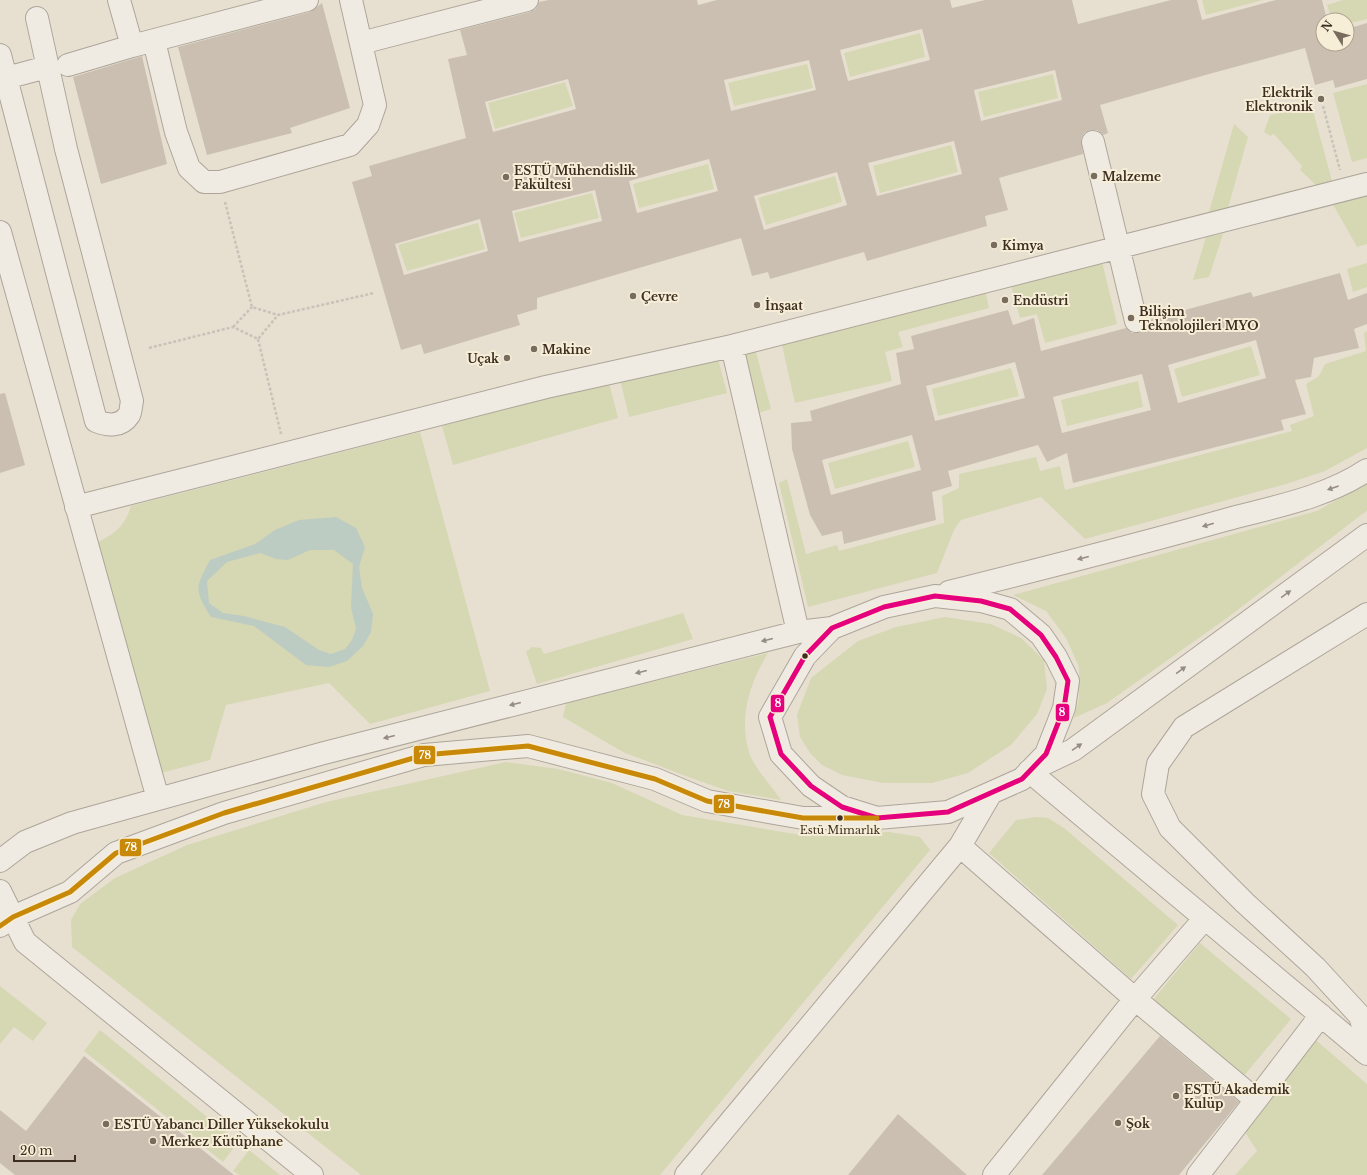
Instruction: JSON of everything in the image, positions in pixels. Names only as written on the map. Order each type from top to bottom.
[{"type":"street","points":[[119,0],[132,46]]},
{"type":"street","points":[[68,65],[132,46],[307,0]]},
{"type":"street","points":[[154,41],[176,132],[189,168],[204,182],[220,182],[350,145],[368,125],[375,105],[351,0]]},
{"type":"street","points":[[361,44],[527,0]]},
{"type":"street","points":[[0,55],[96,421],[107,426],[118,424],[129,414],[132,402],[66,149],[37,18]]},
{"type":"street","points":[[6,78],[47,67]]},
{"type":"street","points":[[1093,142],[1136,321]]},
{"type":"street","points":[[76,507],[546,387],[732,346],[1367,184]]},
{"type":"street","points":[[0,232],[158,800]]},
{"type":"street","points":[[732,346],[798,632]]},
{"type":"street","points":[[0,861],[25,842],[59,829],[158,800],[324,753],[798,632],[832,628],[884,607],[934,596],[1177,534],[1296,501],[1347,483],[1367,470]]},
{"type":"street","points":[[1030,771],[1074,750],[1367,535]]},
{"type":"street","points":[[6,921],[70,892],[116,853],[224,814],[424,755],[528,746],[655,779],[707,801],[803,818],[877,818],[948,812],[1022,779],[1046,754],[1064,708],[1068,681],[1056,657],[1041,635],[1010,609],[981,601],[934,596]]},
{"type":"street","points":[[1365,1052],[1366,1036],[1360,1016],[1315,967],[1245,903],[1170,828],[1153,794],[1158,764],[1184,727],[1367,614]]},
{"type":"street","points":[[832,628],[804,656],[770,717],[781,754],[811,786],[842,807],[877,818]]},
{"type":"street","points":[[1030,771],[1365,1052]]},
{"type":"street","points":[[686,1175],[960,846],[991,793]]},
{"type":"street","points":[[960,846],[1135,999],[1256,1100]]},
{"type":"street","points":[[0,891],[6,921],[25,942],[312,1175]]},
{"type":"street","points":[[994,1175],[1135,999],[1205,918]]},
{"type":"street","points":[[1198,1175],[1321,1015]]},
{"type":"path","points":[[1323,106],[1345,190]]},
{"type":"path","points":[[220,182],[252,307]]},
{"type":"path","points":[[252,307],[278,315],[374,293]]},
{"type":"path","points":[[149,348],[234,326],[252,307]]},
{"type":"path","points":[[258,339],[278,315]]},
{"type":"path","points":[[234,326],[258,339],[285,453]]},
{"type":"green space","points":[[1202,0],[1263,0],[1206,15]]},
{"type":"green space","points":[[1343,0],[1367,0],[1367,19],[1355,22],[1355,12],[1329,12],[1327,5]]},
{"type":"green space","points":[[920,33],[925,57],[850,77],[844,53]]},
{"type":"green space","points":[[807,64],[813,88],[734,106],[728,83]]},
{"type":"green space","points":[[1053,74],[1058,98],[984,117],[978,92]]},
{"type":"green space","points":[[565,82],[573,106],[495,129],[488,103]]},
{"type":"green space","points":[[1367,84],[1367,158],[1352,162],[1333,93]]},
{"type":"green space","points":[[1312,107],[1332,181],[1316,185],[1300,170],[1302,166],[1274,134],[1270,136],[1264,132],[1270,115]]},
{"type":"green space","points":[[1234,124],[1248,137],[1228,208],[1209,212]]},
{"type":"green space","points":[[951,145],[958,172],[880,193],[873,166]]},
{"type":"green space","points":[[708,164],[714,189],[639,208],[633,184]]},
{"type":"green space","points":[[835,176],[842,202],[766,225],[758,198]]},
{"type":"green space","points":[[1367,189],[1367,244],[1357,247],[1330,199]]},
{"type":"green space","points":[[592,193],[599,218],[521,238],[514,213]]},
{"type":"green space","points":[[478,223],[485,249],[407,271],[398,245]]},
{"type":"green space","points":[[1223,234],[1209,277],[1193,280],[1206,237]]},
{"type":"green space","points":[[1099,249],[1117,324],[1045,343],[1037,314],[1020,318],[1008,274]]},
{"type":"green space","points":[[1367,263],[1367,287],[1353,292],[1347,269]]},
{"type":"green space","points":[[983,280],[989,308],[898,332],[903,347],[885,352],[892,381],[795,403],[780,336]]},
{"type":"green space","points":[[1367,331],[1367,448],[1325,471],[1286,484],[1085,539],[1041,497],[961,520],[954,530],[937,573],[808,607],[779,483],[787,479],[806,554],[837,545],[839,551],[944,523],[942,496],[959,488],[959,474],[1036,457],[1040,471],[1060,466],[1065,490],[1292,431],[1290,425],[1314,416],[1306,384],[1319,376],[1325,364],[1366,351],[1364,333]]},
{"type":"green space","points":[[753,341],[771,409],[758,413],[739,345]]},
{"type":"green space","points":[[1251,346],[1260,375],[1182,397],[1174,369]]},
{"type":"green space","points":[[716,351],[727,393],[629,417],[619,375]]},
{"type":"green space","points":[[1011,368],[1019,396],[938,416],[932,389]]},
{"type":"green space","points":[[608,379],[618,418],[453,465],[442,426]]},
{"type":"green space","points":[[1138,381],[1143,407],[1067,426],[1061,400]]},
{"type":"green space","points":[[420,432],[490,691],[370,724],[329,683],[226,705],[210,760],[161,773],[93,545],[112,534],[121,526],[131,506]]},
{"type":"green space","points":[[908,441],[915,467],[835,489],[828,463]]},
{"type":"green space","points":[[1367,483],[1367,511],[1227,618],[1107,703],[1074,718],[1079,698],[1079,667],[1066,638],[1046,611],[1013,595],[1317,511]]},
{"type":"green space","points":[[683,613],[693,639],[537,684],[526,652],[532,647],[541,648],[544,654]]},
{"type":"green space","points":[[945,617],[991,624],[1021,638],[1044,660],[1047,689],[1037,714],[1011,745],[968,773],[932,783],[883,783],[842,775],[822,765],[810,753],[800,737],[797,715],[811,678],[858,641],[896,627]]},
{"type":"green space","points":[[768,653],[755,677],[747,702],[745,729],[752,760],[781,800],[728,791],[683,775],[623,752],[563,717],[566,703]]},
{"type":"green space","points":[[506,762],[558,769],[612,783],[682,815],[801,835],[889,832],[920,837],[930,850],[660,1175],[361,1175],[72,947],[71,920],[80,904],[115,878],[187,845],[326,802]]},
{"type":"green space","points":[[1036,817],[1048,818],[1064,828],[1178,925],[1131,979],[989,853],[1016,820]]},
{"type":"green space","points":[[1200,943],[1291,1019],[1243,1077],[1152,1001]]},
{"type":"green space","points":[[0,986],[47,1023],[33,1041],[14,1027],[0,1044]]},
{"type":"green space","points":[[100,1030],[238,1142],[223,1162],[84,1051]]},
{"type":"green space","points":[[1311,1036],[1367,1084],[1367,1175],[1235,1175],[1257,1151],[1245,1132]]},
{"type":"green space","points":[[249,1150],[280,1175],[239,1175],[233,1171]]},
{"type":"shaded area","points":[[336,517],[356,528],[365,547],[359,567],[362,588],[373,614],[371,632],[363,646],[347,661],[329,667],[306,665],[254,626],[211,617],[199,594],[199,583],[210,560],[255,544],[275,530],[299,520]],"holes":[[[310,550],[334,550],[353,564],[351,607],[356,629],[352,640],[345,649],[331,654],[319,650],[285,627],[244,616],[223,613],[209,603],[207,581],[227,562],[260,553],[276,559],[288,560]]]},
{"type":"building","name":"ESTÜ Mühendislik Fakültesi","points":[[549,0],[697,0],[698,5],[717,0],[950,0],[952,8],[985,0],[1072,0],[1078,24],[1171,0],[1197,0],[1202,20],[1276,0],[1322,0],[1325,12],[1315,12],[1315,52],[1355,52],[1355,27],[1367,23],[1367,79],[1335,88],[1333,80],[1315,85],[1305,48],[1209,74],[1100,105],[1108,133],[1103,135],[1097,130],[1090,130],[1084,133],[1081,139],[1083,154],[999,178],[1008,210],[985,216],[987,226],[867,261],[864,252],[770,279],[768,272],[752,276],[741,238],[537,298],[537,309],[517,315],[520,325],[424,354],[421,344],[401,350],[352,182],[372,176],[369,166],[466,138],[448,59],[467,55],[460,30],[530,12],[536,9],[539,2]],"holes":[[[922,29],[930,60],[848,81],[840,50]],[[809,60],[816,90],[731,111],[724,80]],[[1055,70],[1062,100],[981,121],[974,90]],[[568,79],[576,109],[493,132],[485,102]],[[954,141],[962,174],[877,196],[868,163]],[[709,159],[718,191],[637,213],[629,181]],[[837,172],[847,205],[764,230],[754,196]],[[595,190],[602,221],[519,242],[512,211]],[[480,219],[488,251],[404,275],[395,244]]]},
{"type":"building","points":[[322,3],[350,108],[290,128],[292,133],[207,155],[178,47],[310,12]]},
{"type":"building","points":[[142,56],[167,164],[101,184],[73,77]]},
{"type":"building","points":[[1340,273],[1348,300],[1367,293],[1367,324],[1354,329],[1359,348],[1314,358],[1311,377],[1295,380],[1306,414],[1281,420],[1284,430],[1073,483],[1067,453],[1047,462],[1038,445],[948,471],[952,486],[932,492],[936,520],[844,544],[842,531],[822,536],[810,515],[792,449],[791,423],[812,421],[810,411],[901,384],[896,353],[914,349],[911,336],[1008,310],[1013,325],[1034,318],[1041,351],[1126,328],[1132,333],[1139,333],[1145,330],[1148,322],[1152,319],[1251,292],[1253,297]],"holes":[[[1256,340],[1266,378],[1178,403],[1168,365]],[[1015,362],[1025,398],[935,421],[926,386]],[[1142,374],[1151,410],[1062,433],[1053,397]],[[912,435],[921,470],[831,495],[822,460]]]},
{"type":"building","points":[[5,393],[25,465],[0,473],[0,394]]},
{"type":"building","points":[[1160,1036],[1239,1102],[1179,1175],[1042,1175]]},
{"type":"building","name":"ESTÜ Yabancı Diller Yüksekokulu","points":[[84,1056],[234,1175],[15,1175],[0,1163],[0,1110],[26,1131]]},
{"type":"building","points":[[898,1114],[967,1175],[848,1175]]},
{"type":"transit line","name":"8","points":[[935,596],[981,601],[1010,609],[1041,635],[1056,657],[1068,681],[1064,708],[1046,754],[1022,779],[948,812],[877,818],[842,807],[811,786],[781,754],[770,717],[805,656],[832,628],[884,607],[935,596]]},
{"type":"transit line","name":"78","points":[[0,926],[13,917],[70,892],[116,853],[224,813],[424,755],[528,746],[655,779],[707,801],[803,818],[877,818]]},
{"type":"place","name":"Elektrik Elektronik","points":[[1321,99]]},
{"type":"place","name":"Malzeme","points":[[1094,176]]},
{"type":"place","name":"ESTÜ Mühendislik Fakültesi","points":[[506,177]]},
{"type":"place","name":"Kimya","points":[[994,245]]},
{"type":"place","name":"Çevre","points":[[633,296]]},
{"type":"place","name":"Endüstri","points":[[1005,300]]},
{"type":"place","name":"İnşaat","points":[[757,305]]},
{"type":"place","name":"Bilişim Teknolojileri MYO","points":[[1131,318]]},
{"type":"place","name":"Makine","points":[[534,349]]},
{"type":"place","name":"Uçak","points":[[507,358]]},
{"type":"place","name":"Estü Mimarlık","points":[[840,818]]},
{"type":"place","name":"ESTÜ Akademik Kulüp","points":[[1176,1096]]},
{"type":"place","name":"Şok","points":[[1118,1123]]},
{"type":"place","name":"ESTÜ Yabancı Diller Yüksekokulu","points":[[106,1124]]},
{"type":"place","name":"Merkez Kütüphane","points":[[153,1141]]}]
